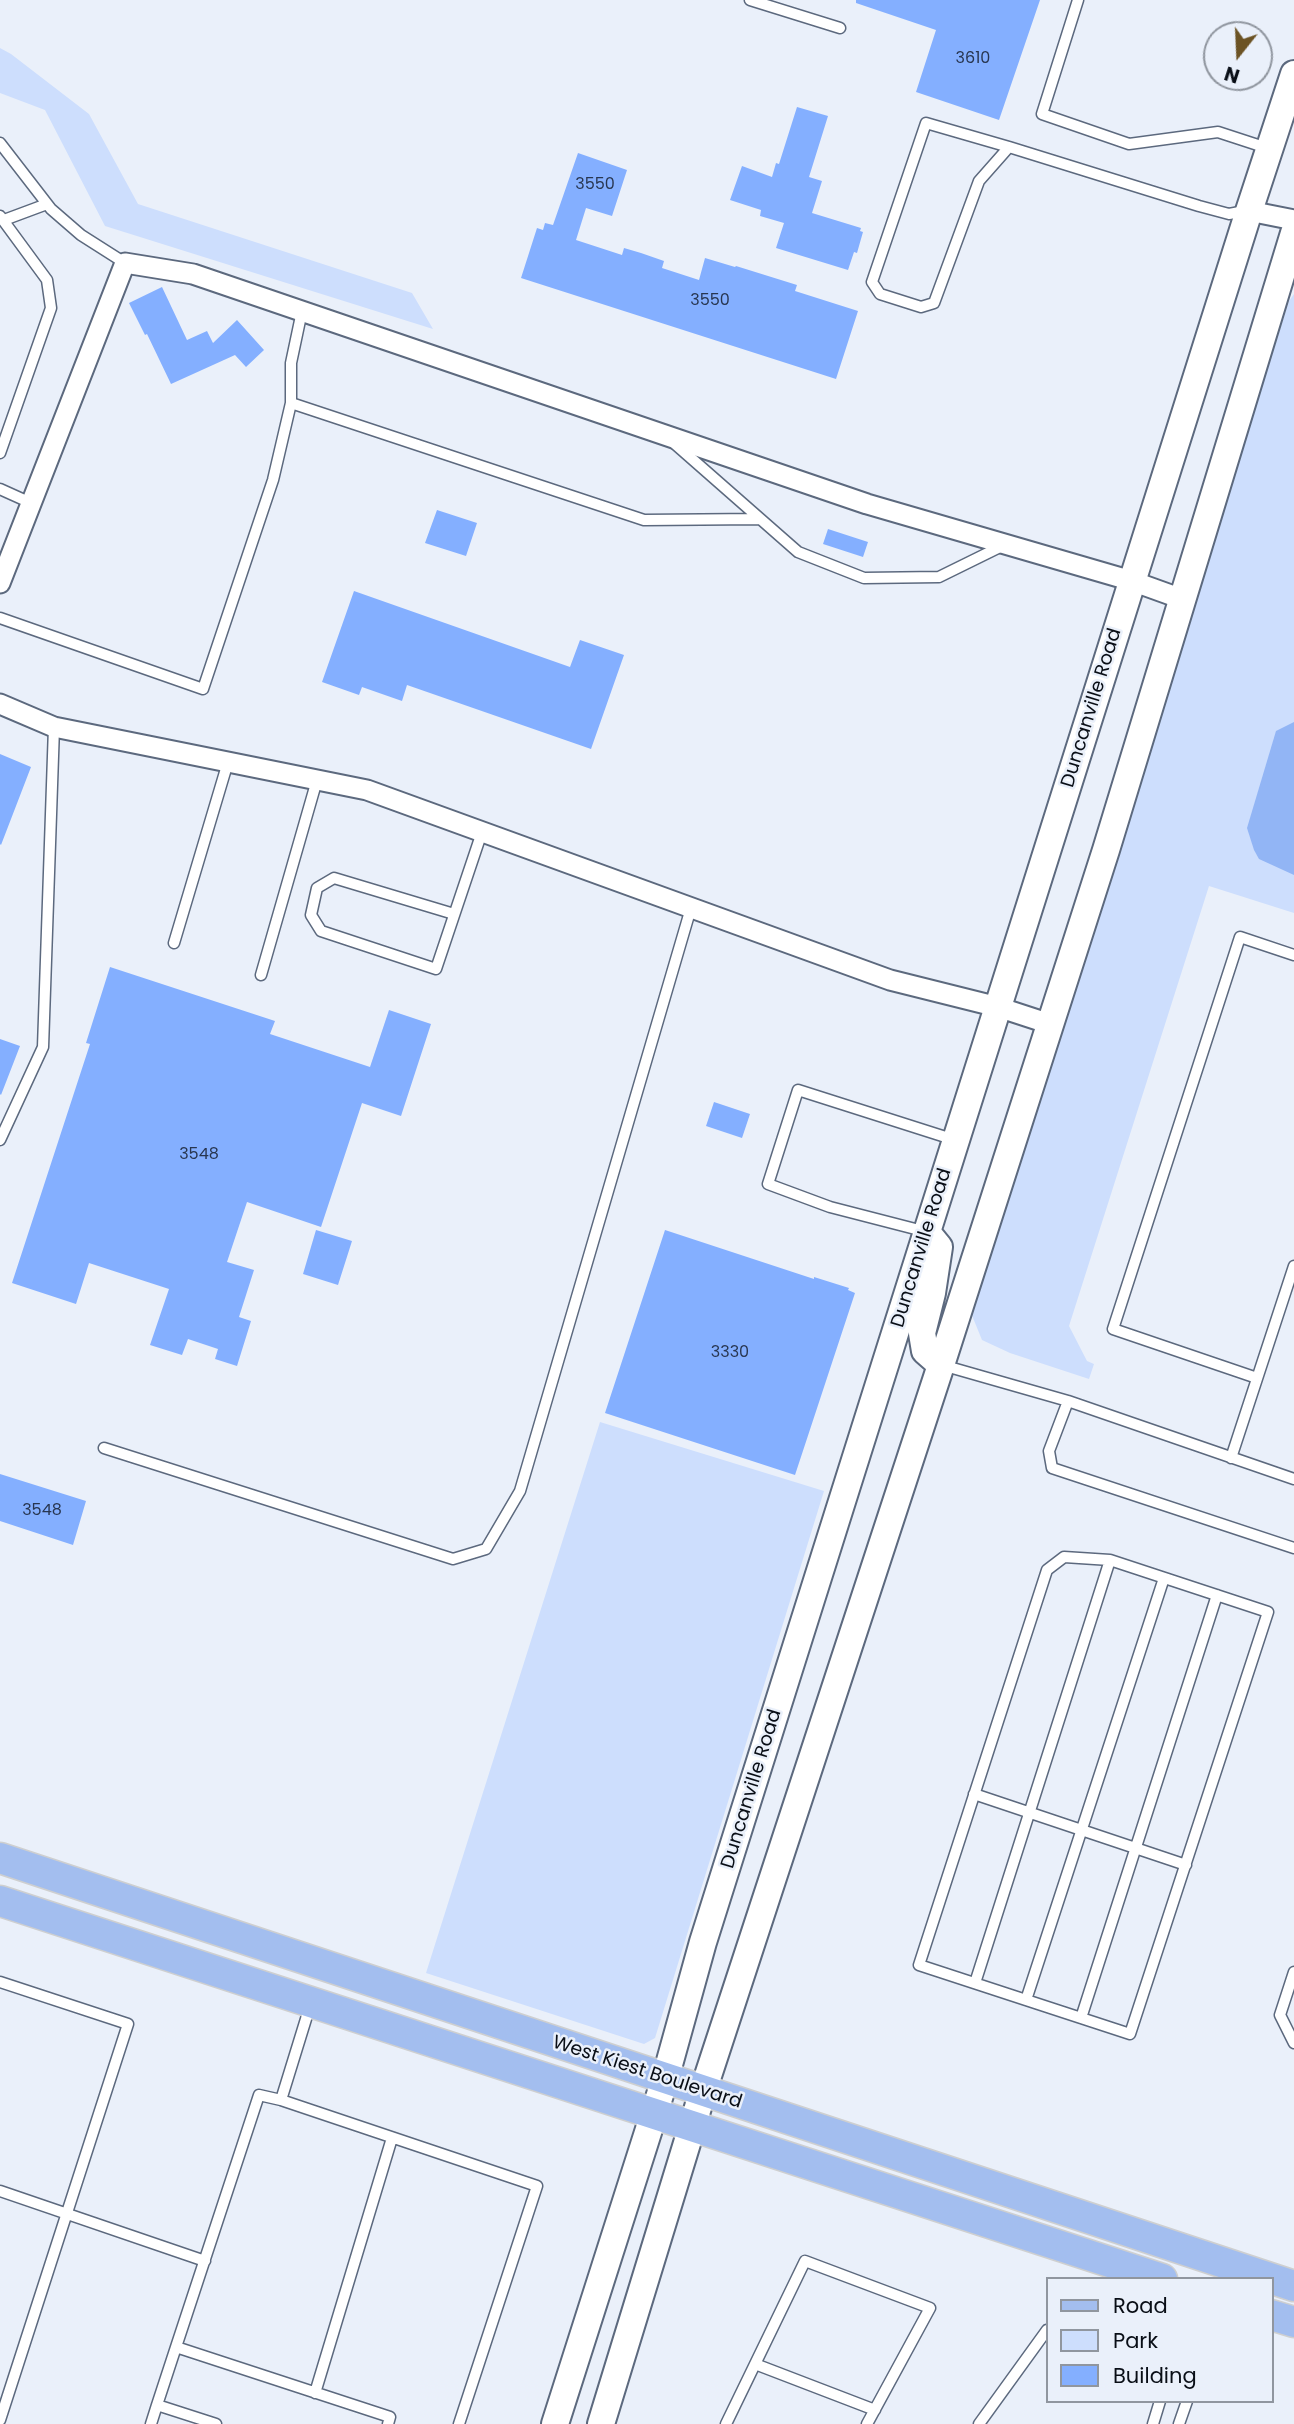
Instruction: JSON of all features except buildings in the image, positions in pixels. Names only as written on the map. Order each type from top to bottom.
[{"type":"main road","name":"Duncanville Road","points":[[555,2424],[654,2115],[703,1942],[955,1140],[1294,74]]},
{"type":"main road","points":[[601,2424],[703,2091],[1050,1024],[1294,233]]},
{"type":"main road","points":[[928,1232],[939,1247],[922,1333],[925,1351],[941,1365]]},
{"type":"main road","points":[[889,1353],[941,1365]]},
{"type":"main road","name":"West Kiest Boulevard","points":[[0,1858],[1267,2277]]},
{"type":"main road","name":"West Kiest Boulevard","points":[[0,1901],[1156,2277]]},
{"type":"main road","points":[[311,2003],[324,1966]]},
{"type":"main road","name":"West Kiest Boulevard","points":[[1273,2279],[1294,2286]]},
{"type":"main road","points":[[1273,2316],[1294,2322]]},
{"type":"street","points":[[1249,211],[1294,220]]},
{"type":"street","points":[[0,583],[125,263],[193,274],[867,504],[1132,581],[1182,600]]},
{"type":"street","points":[[0,704],[54,727],[367,790],[890,980],[998,1007],[1050,1024]]},
{"type":"lane","points":[[750,0],[840,28]]},
{"type":"lane","points":[[1078,0],[1042,114],[1129,144],[1218,132],[1269,149]]},
{"type":"lane","points":[[1009,147],[979,181],[934,303],[921,307],[880,294],[872,282],[926,123],[934,124],[1228,214],[1249,211]]},
{"type":"lane","points":[[0,143],[47,204],[81,235],[125,263]]},
{"type":"lane","points":[[0,453],[51,308],[47,280],[2,218],[47,204]]},
{"type":"lane","points":[[0,618],[203,689],[273,480],[291,402],[291,363],[302,312]]},
{"type":"lane","points":[[291,402],[644,520],[760,519]]},
{"type":"lane","points":[[663,435],[798,552],[864,579],[939,577],[1006,544]]},
{"type":"lane","points":[[0,489],[31,503]]},
{"type":"lane","points":[[0,1140],[43,1047],[54,727]]},
{"type":"lane","points":[[174,943],[228,762]]},
{"type":"lane","points":[[261,975],[317,780]]},
{"type":"lane","points":[[454,915],[334,878],[317,888],[311,915],[321,931],[436,969],[482,832]]},
{"type":"lane","points":[[104,1448],[453,1559],[486,1549],[520,1491],[691,908]]},
{"type":"lane","points":[[1257,1378],[1113,1329],[1240,937],[1294,955]]},
{"type":"lane","points":[[928,1232],[831,1207],[768,1184],[799,1090],[955,1140]]},
{"type":"lane","points":[[1231,1458],[1294,1266]]},
{"type":"lane","points":[[941,1365],[1068,1401],[1294,1479]]},
{"type":"lane","points":[[1068,1401],[1049,1451],[1052,1468],[1294,1548]]},
{"type":"lane","points":[[1065,1557],[1110,1560],[1164,1578],[1268,1612],[1130,2034],[919,1965],[1047,1570],[1065,1557]]},
{"type":"lane","points":[[975,1983],[1110,1560]]},
{"type":"lane","points":[[1026,2000],[1164,1578]]},
{"type":"lane","points":[[1081,2018],[1217,1595]]},
{"type":"lane","points":[[974,1794],[1186,1865]]},
{"type":"lane","points":[[1294,1972],[1280,2015],[1294,2043]]},
{"type":"lane","points":[[0,1982],[128,2024],[0,2420]]},
{"type":"lane","points":[[281,2100],[311,2003]]},
{"type":"lane","points":[[151,2424],[259,2095],[537,2186],[459,2424]]},
{"type":"lane","points":[[315,2393],[393,2138]]},
{"type":"lane","points":[[0,2191],[205,2261]]},
{"type":"lane","points":[[726,2424],[805,2261],[930,2308],[867,2424]]},
{"type":"lane","points":[[979,2424],[1046,2331]]},
{"type":"lane","points":[[176,2347],[390,2417],[388,2424]]},
{"type":"lane","points":[[755,2364],[875,2410]]},
{"type":"lane","points":[[1153,2424],[1159,2403]]},
{"type":"lane","points":[[1179,2424],[1186,2403]]},
{"type":"lane","points":[[157,2405],[216,2424]]},
{"type":"green space","points":[[0,48],[89,114],[138,204],[412,293],[433,329],[105,226],[45,110],[0,93]]},
{"type":"green space","points":[[1294,294],[1294,913],[1209,886],[1069,1326],[1087,1361],[1094,1364],[1089,1379],[1010,1353],[982,1340],[969,1308],[1289,301]]},
{"type":"green space","points":[[600,1422],[824,1491],[655,2038],[644,2044],[426,1973]]},
{"type":"water","points":[[1294,722],[1294,875],[1259,859],[1247,828],[1276,731]]}]
